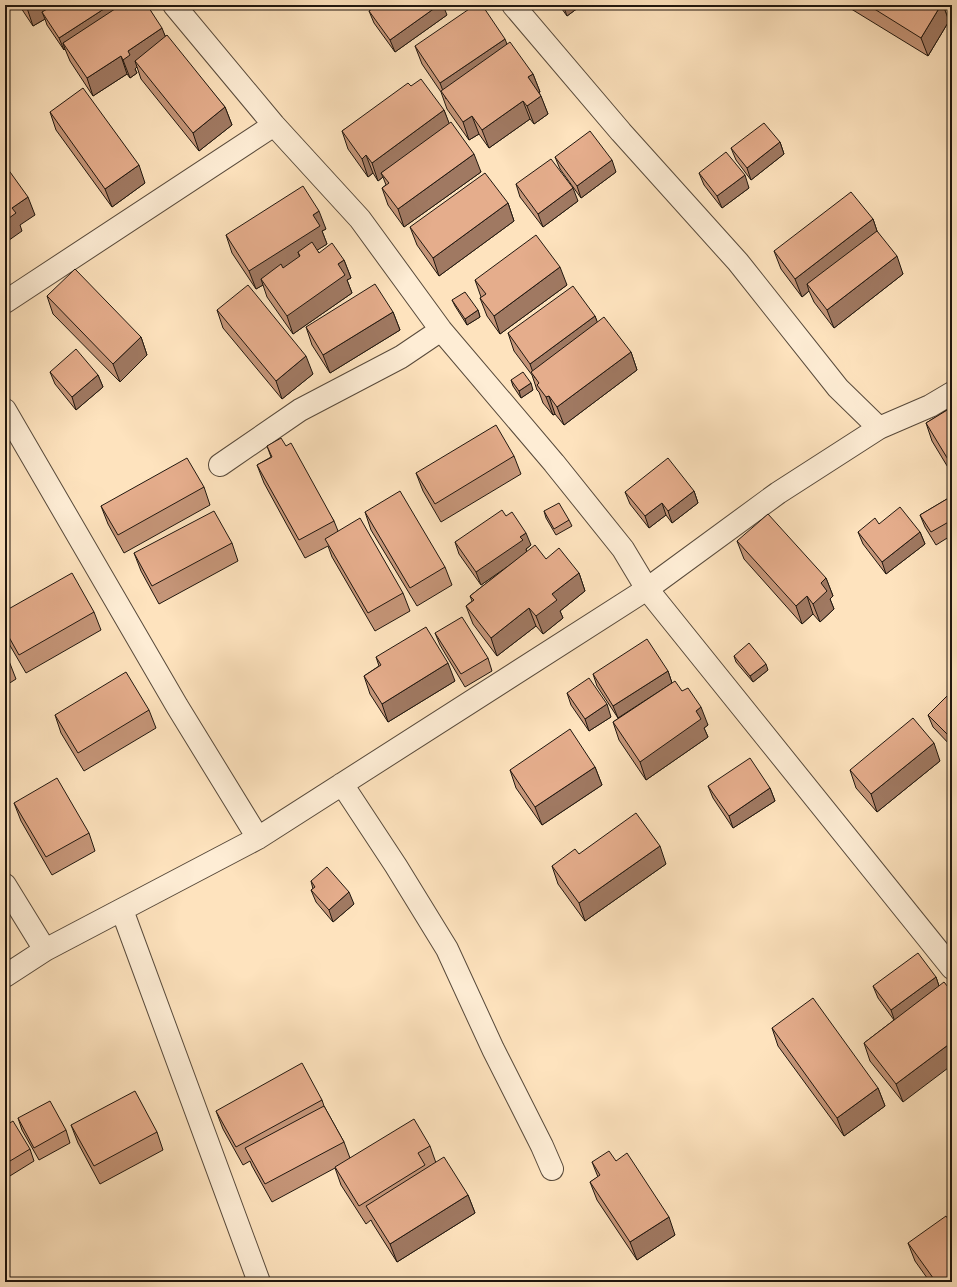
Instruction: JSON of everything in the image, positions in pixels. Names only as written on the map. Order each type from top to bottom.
[{"type":"street","points":[[174,5],[274,125],[360,219],[441,330],[554,463],[623,549],[647,589],[952,968]]},
{"type":"street","points":[[513,5],[621,132],[738,262],[838,388],[879,428]]},
{"type":"street","points":[[5,302],[274,125]]},
{"type":"street","points":[[220,465],[300,410],[401,357],[441,330]]},
{"type":"street","points":[[5,976],[45,950],[258,838],[647,589],[778,492],[879,428],[930,406],[952,393]]},
{"type":"street","points":[[5,410],[177,706],[258,838]]},
{"type":"street","points":[[342,784],[396,866],[447,948],[472,1006],[552,1169]]},
{"type":"street","points":[[5,885],[45,950]]},
{"type":"street","points":[[122,910],[259,1282]]},
{"type":"building","points":[[25,5],[32,5],[27,8]]},
{"type":"building","points":[[54,5],[110,5],[59,38],[42,12]]},
{"type":"building","points":[[121,5],[147,5],[162,28],[128,51],[130,55],[123,60],[121,56],[87,78],[63,43]]},
{"type":"building","points":[[378,5],[439,5],[390,40],[369,11]]},
{"type":"building","points":[[475,5],[482,5],[505,39],[440,83],[415,46]]},
{"type":"building","points":[[868,5],[941,5],[921,38]]},
{"type":"building","points":[[167,35],[225,107],[193,133],[135,61]]},
{"type":"building","points":[[510,42],[533,74],[528,77],[541,96],[527,106],[523,101],[482,130],[472,116],[463,122],[441,91]]},
{"type":"building","points":[[421,79],[444,110],[372,163],[366,155],[362,159],[342,131],[408,83],[411,86]]},
{"type":"building","points":[[83,88],[139,165],[105,189],[50,112]]},
{"type":"building","points":[[451,122],[474,154],[398,209],[382,188],[389,183],[381,173]]},
{"type":"building","points":[[764,123],[780,142],[747,168],[731,148]]},
{"type":"building","points":[[590,131],[612,160],[577,186],[555,157]]},
{"type":"building","points":[[726,152],[745,175],[717,196],[699,173]]},
{"type":"building","points":[[551,159],[573,188],[538,214],[516,184]]},
{"type":"building","points":[[5,165],[28,197],[12,208],[16,213],[5,221]]},
{"type":"building","points":[[485,173],[508,203],[433,258],[410,227]]},
{"type":"building","points":[[303,186],[319,211],[313,215],[320,226],[249,271],[226,235]]},
{"type":"building","points":[[851,192],[873,219],[795,279],[774,251]]},
{"type":"building","points":[[877,231],[897,256],[827,310],[807,284]]},
{"type":"building","points":[[536,235],[560,267],[494,316],[480,298],[486,294],[475,280]]},
{"type":"building","points":[[312,242],[319,253],[332,243],[344,260],[338,264],[345,275],[287,316],[261,279],[281,264],[283,268],[300,256],[298,252]]},
{"type":"building","points":[[75,269],[141,337],[113,364],[47,296]]},
{"type":"building","points":[[375,284],[393,312],[323,355],[306,327]]},
{"type":"building","points":[[248,285],[306,356],[276,381],[217,310]]},
{"type":"building","points":[[573,286],[595,316],[530,364],[508,333]]},
{"type":"building","points":[[465,292],[478,310],[465,319],[452,300]]},
{"type":"building","points":[[604,317],[631,352],[557,407],[549,396],[546,397],[537,385],[539,383],[531,372]]},
{"type":"building","points":[[76,349],[98,375],[72,397],[50,372]]},
{"type":"building","points":[[523,372],[531,383],[519,391],[511,380]]},
{"type":"building","points":[[952,407],[952,466],[926,423]]},
{"type":"building","points":[[496,425],[514,456],[435,504],[416,473]]},
{"type":"building","points":[[281,438],[286,446],[291,443],[334,521],[299,540],[257,465],[272,457],[267,446]]},
{"type":"building","points":[[187,458],[204,487],[118,535],[101,506]]},
{"type":"building","points":[[668,458],[694,491],[668,511],[662,503],[645,516],[625,492]]},
{"type":"building","points":[[400,491],[445,567],[410,588],[365,512]]},
{"type":"building","points":[[952,496],[952,520],[931,532],[920,515]]},
{"type":"building","points":[[559,503],[569,520],[554,529],[544,511]]},
{"type":"building","points":[[900,507],[920,532],[882,562],[858,532],[875,518],[879,524]]},
{"type":"building","points":[[502,510],[506,516],[512,512],[526,533],[520,537],[523,540],[476,572],[455,542]]},
{"type":"building","points":[[214,511],[232,543],[152,586],[134,553]]},
{"type":"building","points":[[768,514],[826,578],[821,583],[827,591],[813,604],[807,596],[796,606],[737,541]]},
{"type":"building","points":[[360,518],[403,593],[368,613],[325,539]]},
{"type":"building","points":[[535,545],[546,559],[559,548],[579,573],[552,594],[557,600],[536,616],[529,608],[491,638],[466,606],[474,600],[470,596]]},
{"type":"building","points":[[72,573],[94,612],[19,655],[5,630],[5,611]]},
{"type":"building","points":[[462,617],[488,658],[461,674],[435,633]]},
{"type":"building","points":[[426,627],[448,663],[382,704],[364,676],[381,665],[376,657]]},
{"type":"building","points":[[647,639],[668,671],[613,706],[593,674]]},
{"type":"building","points":[[749,643],[766,664],[750,676],[734,656]]},
{"type":"building","points":[[5,654],[9,661],[5,664]]},
{"type":"building","points":[[126,672],[149,710],[78,753],[55,715]]},
{"type":"building","points":[[589,678],[607,704],[585,719],[567,693]]},
{"type":"building","points":[[675,681],[682,691],[688,688],[701,707],[696,711],[701,719],[640,762],[613,722]]},
{"type":"building","points":[[952,691],[952,739],[928,715]]},
{"type":"building","points":[[913,718],[934,743],[871,794],[850,770]]},
{"type":"building","points":[[570,729],[595,767],[535,807],[510,770]]},
{"type":"building","points":[[750,758],[770,788],[729,816],[708,786]]},
{"type":"building","points":[[57,778],[89,833],[46,857],[14,803]]},
{"type":"building","points":[[636,813],[660,846],[579,903],[552,866],[575,849],[579,854]]},
{"type":"building","points":[[327,867],[349,892],[329,910],[311,890],[315,887],[311,881]]},
{"type":"building","points":[[918,953],[936,977],[891,1010],[873,986]]},
{"type":"building","points":[[944,982],[952,992],[952,1042],[896,1084],[864,1043]]},
{"type":"building","points":[[813,998],[878,1088],[837,1118],[772,1028]]},
{"type":"building","points":[[302,1063],[322,1100],[236,1147],[216,1111]]},
{"type":"building","points":[[135,1091],[157,1132],[94,1166],[71,1125]]},
{"type":"building","points":[[50,1101],[66,1130],[34,1148],[18,1118]]},
{"type":"building","points":[[324,1106],[344,1142],[265,1184],[245,1148]]},
{"type":"building","points":[[414,1119],[430,1146],[418,1153],[425,1165],[359,1206],[335,1167]]},
{"type":"building","points":[[13,1121],[30,1149],[5,1164],[5,1126]]},
{"type":"building","points":[[609,1151],[616,1161],[627,1153],[669,1217],[630,1242],[590,1182],[600,1175],[592,1162]]},
{"type":"building","points":[[444,1157],[468,1195],[390,1244],[366,1206]]},
{"type":"building","points":[[946,1216],[952,1225],[952,1282],[936,1282],[908,1243]]}]
